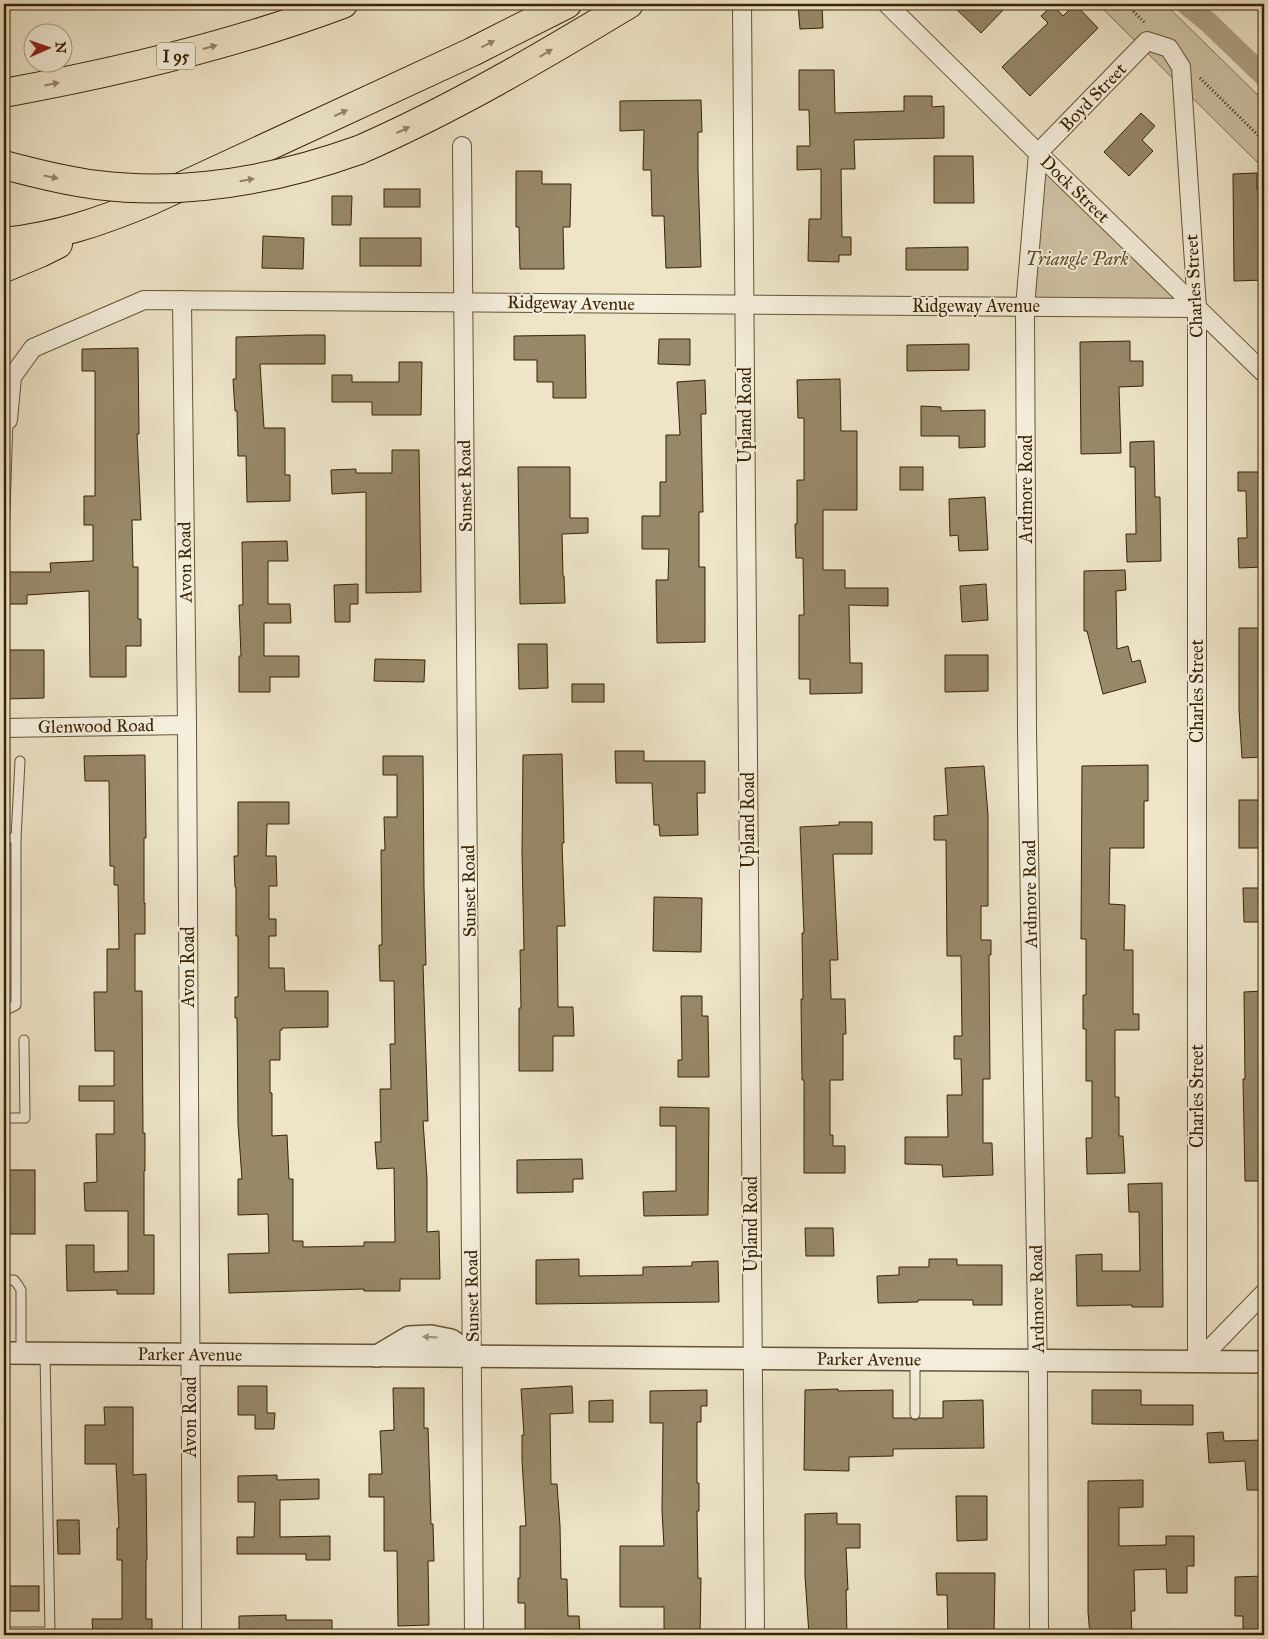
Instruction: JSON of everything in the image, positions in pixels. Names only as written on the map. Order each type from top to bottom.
[{"type":"highway","name":"I 95","points":[[4,93],[58,83],[170,57],[232,40],[343,4]]},
{"type":"highway","points":[[4,268],[40,253],[97,223],[150,202],[454,61],[567,4]]},
{"type":"highway","points":[[4,165],[58,178],[97,185],[131,188],[188,188],[228,184],[294,171],[359,150],[431,117],[508,76],[629,4]]},
{"type":"highway","points":[[4,242],[41,237],[97,223]]},
{"type":"street","name":"Upland Road","points":[[742,4],[755,1635]]},
{"type":"street","name":"Dock Street","points":[[887,4],[1264,373]]},
{"type":"street","name":"Boyd Street","points":[[1038,153],[1147,41]]},
{"type":"street","name":"Charles Street","points":[[1147,41],[1169,48],[1181,67],[1197,308],[1197,1362]]},
{"type":"street","name":"Sunset Road","points":[[462,146],[474,1635]]},
{"type":"street","name":"Ardmore Road","points":[[1038,153],[1025,307],[1027,732],[1038,1361],[1039,1635]]},
{"type":"street","name":"Ridgeway Avenue","points":[[8,420],[12,377],[33,348],[144,300],[1197,308]]},
{"type":"street","name":"Avon Road","points":[[182,300],[188,725],[192,1635]]},
{"type":"street","name":"Glenwood Road","points":[[4,728],[188,725]]},
{"type":"street","points":[[1197,1362],[1264,1293]]},
{"type":"street","name":"Parker Avenue","points":[[12,1353],[376,1356],[409,1337],[431,1336],[451,1340],[473,1356],[1264,1362]]},
{"type":"lane","points":[[4,540],[8,420]]},
{"type":"lane","points":[[4,1011],[16,1006],[16,838],[20,761]]},
{"type":"lane","points":[[4,838],[16,838]]},
{"type":"lane","points":[[4,1118],[25,1118],[24,1040]]},
{"type":"lane","points":[[4,1280],[14,1280],[21,1290],[12,1353]]},
{"type":"lane","points":[[4,1632],[50,1634],[45,1353]]},
{"type":"lane","points":[[915,1360],[916,1414]]},
{"type":"green space","points":[[1098,4],[1165,4],[1264,101],[1264,169]]},
{"type":"green space","name":"Triangle Park","points":[[1038,153],[1197,308],[1025,307]]},
{"type":"building","points":[[798,4],[822,4],[823,28],[800,29]]},
{"type":"building","points":[[951,4],[1009,4],[981,33]]},
{"type":"building","points":[[1075,4],[1098,28],[1030,96],[1002,67],[1048,23],[1041,16],[1053,5],[1063,16]]},
{"type":"building","points":[[799,70],[834,70],[835,113],[904,111],[904,96],[932,96],[932,107],[944,106],[944,138],[854,140],[855,169],[841,169],[842,237],[851,237],[851,255],[839,255],[839,262],[808,261],[809,219],[821,219],[821,169],[797,170],[797,146],[810,146],[809,110],[799,110]]},
{"type":"building","points":[[701,100],[702,132],[698,132],[698,170],[701,267],[666,268],[664,216],[652,216],[651,170],[643,170],[644,130],[620,131],[620,101]]},
{"type":"building","points":[[1141,113],[1155,126],[1142,140],[1153,151],[1129,176],[1104,152]]},
{"type":"building","points":[[934,156],[973,156],[974,203],[934,203]]},
{"type":"building","points":[[516,171],[542,171],[542,184],[571,184],[570,227],[563,227],[564,269],[520,269],[519,227],[516,227]]},
{"type":"building","points":[[1257,173],[1257,190],[1264,190],[1264,280],[1234,281],[1233,174]]},
{"type":"building","points":[[384,189],[420,189],[420,207],[384,207]]},
{"type":"building","points":[[332,196],[352,196],[351,225],[332,225]]},
{"type":"building","points":[[263,236],[304,238],[303,269],[262,268]]},
{"type":"building","points":[[360,238],[421,238],[421,266],[360,266]]},
{"type":"building","points":[[968,247],[968,270],[906,270],[906,248]]},
{"type":"building","points":[[325,335],[325,364],[260,364],[264,428],[285,428],[285,475],[290,475],[290,501],[247,502],[246,456],[238,456],[237,411],[235,411],[233,379],[236,379],[236,337]]},
{"type":"building","points":[[585,335],[586,398],[553,398],[553,382],[537,382],[537,360],[514,360],[514,336]]},
{"type":"building","points":[[659,339],[690,339],[690,365],[658,364]]},
{"type":"building","points":[[1130,341],[1130,361],[1143,361],[1143,386],[1119,387],[1121,453],[1081,454],[1080,342]]},
{"type":"building","points":[[969,344],[969,370],[907,371],[907,345]]},
{"type":"building","points":[[138,348],[139,434],[137,434],[141,520],[132,520],[133,567],[138,567],[138,619],[141,619],[141,646],[126,646],[126,677],[90,677],[89,591],[27,595],[27,604],[4,604],[4,572],[51,572],[50,563],[93,561],[93,525],[84,525],[84,496],[95,496],[95,371],[82,371],[82,349]]},
{"type":"building","points":[[399,362],[422,362],[421,415],[372,415],[372,402],[332,402],[332,375],[352,375],[352,382],[399,382]]},
{"type":"building","points":[[840,379],[841,431],[857,431],[857,510],[823,510],[823,570],[845,570],[845,588],[888,588],[888,606],[849,605],[850,663],[862,663],[862,693],[810,694],[810,679],[799,679],[799,615],[804,615],[803,558],[796,558],[795,524],[797,524],[797,480],[804,480],[804,418],[798,418],[797,380]]},
{"type":"building","points":[[705,380],[706,414],[701,414],[703,512],[699,512],[699,567],[705,567],[705,642],[657,643],[656,580],[668,580],[669,549],[642,549],[642,516],[660,516],[660,482],[666,482],[666,435],[680,435],[677,382]]},
{"type":"building","points":[[921,406],[941,407],[941,411],[985,410],[985,447],[959,448],[959,436],[921,436]]},
{"type":"building","points":[[1154,441],[1155,497],[1160,497],[1161,561],[1127,562],[1126,534],[1136,534],[1135,467],[1130,467],[1130,442]]},
{"type":"building","points":[[392,450],[419,450],[421,592],[366,593],[366,492],[332,494],[331,470],[356,469],[356,473],[392,473]]},
{"type":"building","points":[[518,467],[570,467],[570,518],[588,518],[588,533],[562,534],[565,603],[520,604]]},
{"type":"building","points":[[900,467],[923,467],[923,490],[900,490]]},
{"type":"building","points":[[1238,472],[1264,472],[1264,567],[1239,568],[1238,538],[1247,538],[1246,491],[1238,491]]},
{"type":"building","points":[[985,497],[988,550],[959,551],[958,535],[950,536],[949,499]]},
{"type":"building","points":[[287,541],[288,561],[268,561],[268,604],[290,604],[291,623],[264,623],[264,656],[299,656],[299,677],[270,677],[270,692],[239,692],[239,656],[241,656],[239,605],[243,605],[242,542]]},
{"type":"building","points":[[1125,570],[1126,590],[1116,591],[1117,649],[1128,646],[1132,662],[1140,660],[1146,682],[1103,694],[1087,631],[1084,631],[1084,571]]},
{"type":"building","points":[[358,584],[358,604],[350,604],[350,622],[335,622],[334,585]]},
{"type":"building","points":[[986,584],[988,620],[962,622],[960,586]]},
{"type":"building","points":[[1239,628],[1264,628],[1264,757],[1242,758],[1239,709]]},
{"type":"building","points":[[518,644],[547,644],[548,688],[519,689]]},
{"type":"building","points":[[4,650],[44,650],[44,698],[4,699]]},
{"type":"building","points":[[945,655],[988,655],[988,691],[945,692]]},
{"type":"building","points":[[375,659],[425,660],[424,682],[374,681]]},
{"type":"building","points":[[572,684],[604,684],[604,702],[572,702]]},
{"type":"building","points":[[615,751],[644,751],[644,761],[705,761],[705,793],[697,793],[698,835],[660,836],[659,825],[654,825],[652,783],[616,783]]},
{"type":"building","points":[[562,754],[564,843],[562,843],[565,926],[557,926],[558,1007],[573,1007],[574,1036],[553,1036],[553,1071],[519,1071],[520,950],[524,950],[523,755]]},
{"type":"building","points":[[145,755],[145,934],[135,934],[135,991],[142,991],[143,1133],[145,1133],[144,1235],[154,1235],[154,1294],[117,1294],[117,1290],[67,1291],[66,1245],[94,1245],[94,1272],[128,1271],[128,1211],[85,1211],[84,1183],[97,1182],[96,1134],[114,1134],[114,1101],[79,1101],[79,1086],[114,1086],[114,1051],[95,1051],[94,992],[107,992],[107,949],[119,949],[118,885],[114,885],[114,866],[110,866],[109,781],[85,781],[84,756]]},
{"type":"building","points":[[383,756],[423,756],[426,965],[423,965],[428,1121],[423,1121],[427,1179],[427,1232],[439,1231],[440,1279],[400,1279],[400,1291],[364,1291],[364,1289],[229,1293],[228,1254],[269,1253],[268,1214],[238,1215],[238,1179],[242,1179],[238,1124],[237,1018],[235,1018],[235,997],[238,997],[238,936],[236,936],[234,856],[238,856],[238,802],[289,802],[289,824],[267,824],[266,856],[276,856],[277,886],[269,886],[269,919],[276,919],[276,936],[269,936],[269,968],[284,968],[285,991],[328,991],[328,1027],[282,1028],[280,1030],[280,1060],[270,1060],[272,1136],[287,1135],[289,1179],[293,1179],[293,1241],[303,1241],[303,1247],[364,1246],[364,1242],[395,1242],[394,1168],[377,1169],[375,1142],[381,1142],[380,1089],[391,1089],[390,1044],[395,1044],[394,981],[380,981],[379,945],[382,945],[381,850],[385,850],[384,817],[397,817],[397,775],[383,775]]},
{"type":"building","points":[[1148,765],[1148,801],[1144,801],[1144,848],[1110,848],[1109,904],[1125,905],[1124,950],[1133,950],[1133,1014],[1139,1014],[1139,1030],[1115,1030],[1115,1097],[1119,1097],[1119,1136],[1123,1136],[1125,1173],[1087,1174],[1086,1138],[1092,1138],[1092,1081],[1086,1081],[1086,1029],[1083,1029],[1083,995],[1086,995],[1086,939],[1081,939],[1082,766]]},
{"type":"building","points":[[984,766],[988,815],[988,906],[981,906],[981,940],[991,940],[991,955],[989,955],[990,1079],[983,1079],[983,1143],[992,1143],[993,1175],[943,1177],[942,1165],[905,1164],[905,1137],[948,1137],[947,1095],[962,1095],[961,1059],[954,1059],[954,1036],[962,1036],[961,956],[947,956],[946,840],[934,840],[934,816],[948,815],[945,768]]},
{"type":"building","points":[[1239,800],[1264,800],[1264,848],[1239,848]]},
{"type":"building","points":[[839,822],[872,822],[872,854],[833,854],[838,960],[830,960],[831,999],[845,999],[846,1034],[843,1034],[843,1080],[830,1080],[830,1135],[833,1135],[833,1146],[845,1146],[845,1173],[804,1173],[804,1080],[802,1080],[801,999],[803,999],[802,933],[804,933],[800,827],[839,825]]},
{"type":"building","points":[[1243,888],[1264,888],[1264,922],[1244,922]]},
{"type":"building","points":[[654,897],[702,898],[701,952],[653,951]]},
{"type":"building","points":[[1264,991],[1264,1181],[1245,1181],[1244,992]]},
{"type":"building","points":[[681,996],[702,996],[702,1016],[708,1016],[709,1077],[678,1077],[678,1060],[682,1060]]},
{"type":"building","points":[[660,1107],[709,1108],[708,1215],[644,1216],[643,1192],[676,1191],[676,1126],[660,1126]]},
{"type":"building","points":[[582,1159],[583,1179],[573,1179],[573,1192],[517,1193],[517,1160]]},
{"type":"building","points":[[4,1170],[35,1170],[35,1234],[4,1234]]},
{"type":"building","points":[[1162,1183],[1163,1307],[1132,1307],[1132,1305],[1077,1306],[1076,1255],[1102,1254],[1102,1271],[1140,1271],[1139,1212],[1129,1212],[1128,1184]]},
{"type":"building","points":[[805,1228],[833,1228],[834,1256],[806,1256]]},
{"type":"building","points":[[579,1259],[579,1276],[643,1275],[643,1267],[692,1266],[692,1262],[718,1261],[719,1302],[536,1304],[536,1260]]},
{"type":"building","points":[[929,1259],[957,1259],[957,1265],[1002,1265],[1002,1305],[973,1305],[973,1300],[918,1300],[918,1302],[878,1303],[877,1276],[899,1275],[899,1267],[929,1267]]},
{"type":"building","points":[[238,1386],[267,1386],[267,1413],[275,1413],[274,1429],[255,1429],[255,1415],[238,1415]]},
{"type":"building","points":[[572,1386],[573,1413],[550,1414],[551,1484],[557,1484],[561,1579],[567,1579],[568,1616],[579,1616],[580,1635],[525,1635],[525,1603],[518,1603],[520,1526],[526,1526],[522,1460],[522,1435],[524,1435],[521,1389]]},
{"type":"building","points":[[393,1388],[424,1388],[424,1428],[428,1428],[434,1561],[428,1561],[429,1625],[398,1626],[397,1551],[384,1551],[384,1497],[369,1497],[369,1474],[382,1474],[380,1431],[394,1430]]},
{"type":"building","points":[[838,1389],[838,1391],[893,1390],[893,1418],[911,1418],[915,1420],[919,1418],[943,1418],[943,1401],[983,1400],[984,1448],[893,1449],[893,1456],[849,1457],[849,1471],[804,1470],[805,1390]]},
{"type":"building","points":[[707,1390],[707,1406],[701,1406],[701,1422],[697,1422],[697,1483],[699,1483],[699,1511],[697,1511],[698,1578],[701,1578],[700,1635],[664,1635],[664,1607],[620,1607],[620,1546],[664,1546],[662,1511],[663,1423],[650,1423],[650,1391]]},
{"type":"building","points":[[1092,1390],[1141,1390],[1141,1405],[1193,1405],[1193,1425],[1092,1424]]},
{"type":"building","points":[[613,1400],[613,1422],[589,1422],[589,1401]]},
{"type":"building","points":[[104,1407],[133,1407],[133,1475],[146,1474],[146,1619],[152,1619],[152,1635],[93,1635],[92,1619],[122,1619],[122,1560],[117,1560],[117,1528],[119,1528],[116,1464],[85,1464],[85,1425],[105,1425]]},
{"type":"building","points":[[1223,1432],[1224,1441],[1264,1440],[1264,1490],[1247,1490],[1245,1461],[1209,1463],[1207,1433]]},
{"type":"building","points":[[277,1475],[277,1480],[319,1479],[319,1499],[280,1500],[280,1537],[330,1536],[330,1560],[306,1560],[306,1554],[237,1554],[237,1537],[254,1537],[255,1502],[238,1502],[238,1476]]},
{"type":"building","points":[[1143,1480],[1143,1507],[1119,1508],[1119,1546],[1166,1545],[1166,1536],[1194,1536],[1194,1566],[1187,1566],[1187,1593],[1167,1593],[1166,1569],[1134,1570],[1135,1611],[1131,1611],[1132,1635],[1090,1635],[1088,1612],[1088,1481]]},
{"type":"building","points":[[956,1496],[987,1496],[987,1540],[957,1541]]},
{"type":"building","points":[[837,1513],[837,1524],[860,1524],[860,1548],[846,1548],[848,1590],[846,1590],[847,1635],[809,1635],[805,1576],[805,1514]]},
{"type":"building","points":[[57,1520],[79,1520],[80,1554],[58,1554]]},
{"type":"building","points":[[936,1573],[995,1573],[994,1635],[948,1635],[947,1595],[937,1595]]},
{"type":"building","points":[[1264,1576],[1264,1631],[1243,1632],[1243,1616],[1235,1616],[1235,1577]]},
{"type":"building","points":[[4,1586],[39,1586],[39,1611],[4,1611]]},
{"type":"building","points":[[286,1615],[286,1620],[332,1620],[332,1635],[239,1635],[239,1616]]},
{"type":"waterway","points":[[1186,4],[1208,22],[1264,76]]},
{"type":"railway","points":[[1259,4],[1264,9]]}]
